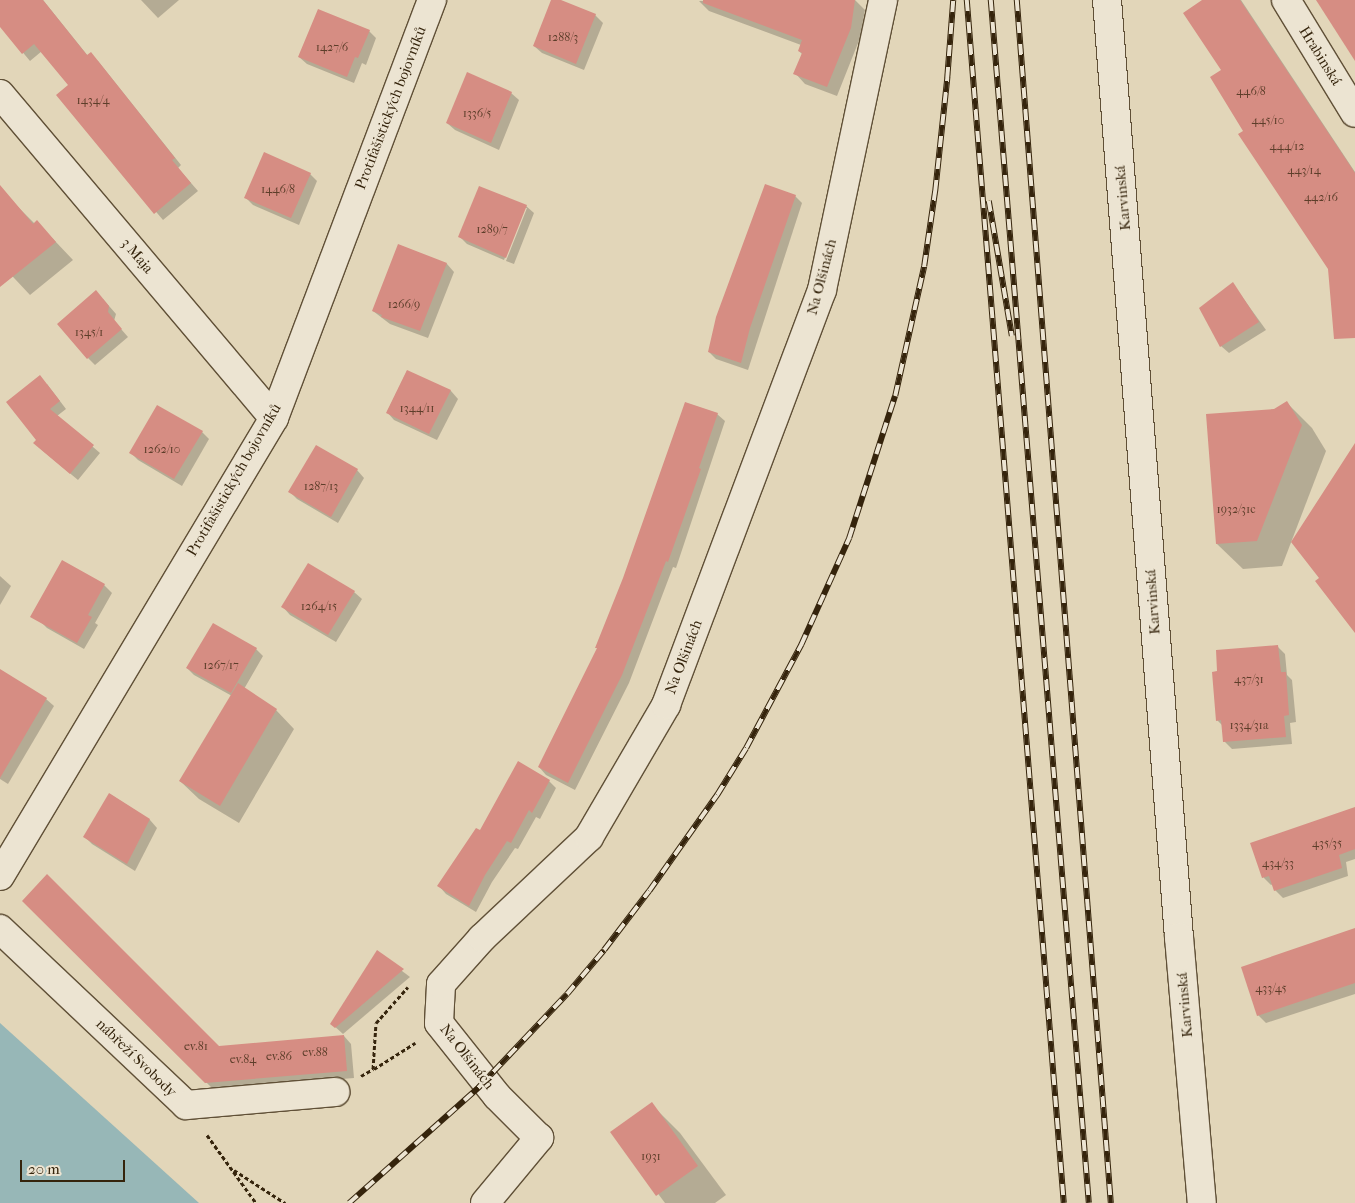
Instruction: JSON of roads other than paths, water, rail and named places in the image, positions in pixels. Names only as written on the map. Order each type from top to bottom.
[{"type":"street","name":"Protifašistických bojovníků","points":[[0,876],[7,846],[274,418],[432,0]]},
{"type":"street","name":"Na Olšinách","points":[[485,1203],[539,1138],[497,1096],[439,1023],[441,984],[482,938],[589,837],[666,705],[822,290],[883,0]]},
{"type":"street","name":"Karvinská","points":[[1107,0],[1179,937],[1202,1203]]},
{"type":"street","name":"Hrabinská","points":[[1286,0],[1355,113]]},
{"type":"street","name":"3 Maja","points":[[0,94],[274,418]]},
{"type":"street","name":"nábřeží Svobody","points":[[0,929],[186,1106],[335,1092]]},
{"type":"water","points":[[0,1023],[199,1203],[0,1203]]},
{"type":"railway","points":[[349,1203],[478,1088],[567,994],[604,950],[649,891],[717,795],[746,748],[801,645],[849,538],[895,396],[924,266],[935,191],[953,0]]},
{"type":"railway","points":[[967,0],[1064,1203]]},
{"type":"railway","points":[[991,0],[1089,1203]]},
{"type":"railway","points":[[1017,0],[1111,1203]]},
{"type":"railway","points":[[989,201],[1012,336]]}]
